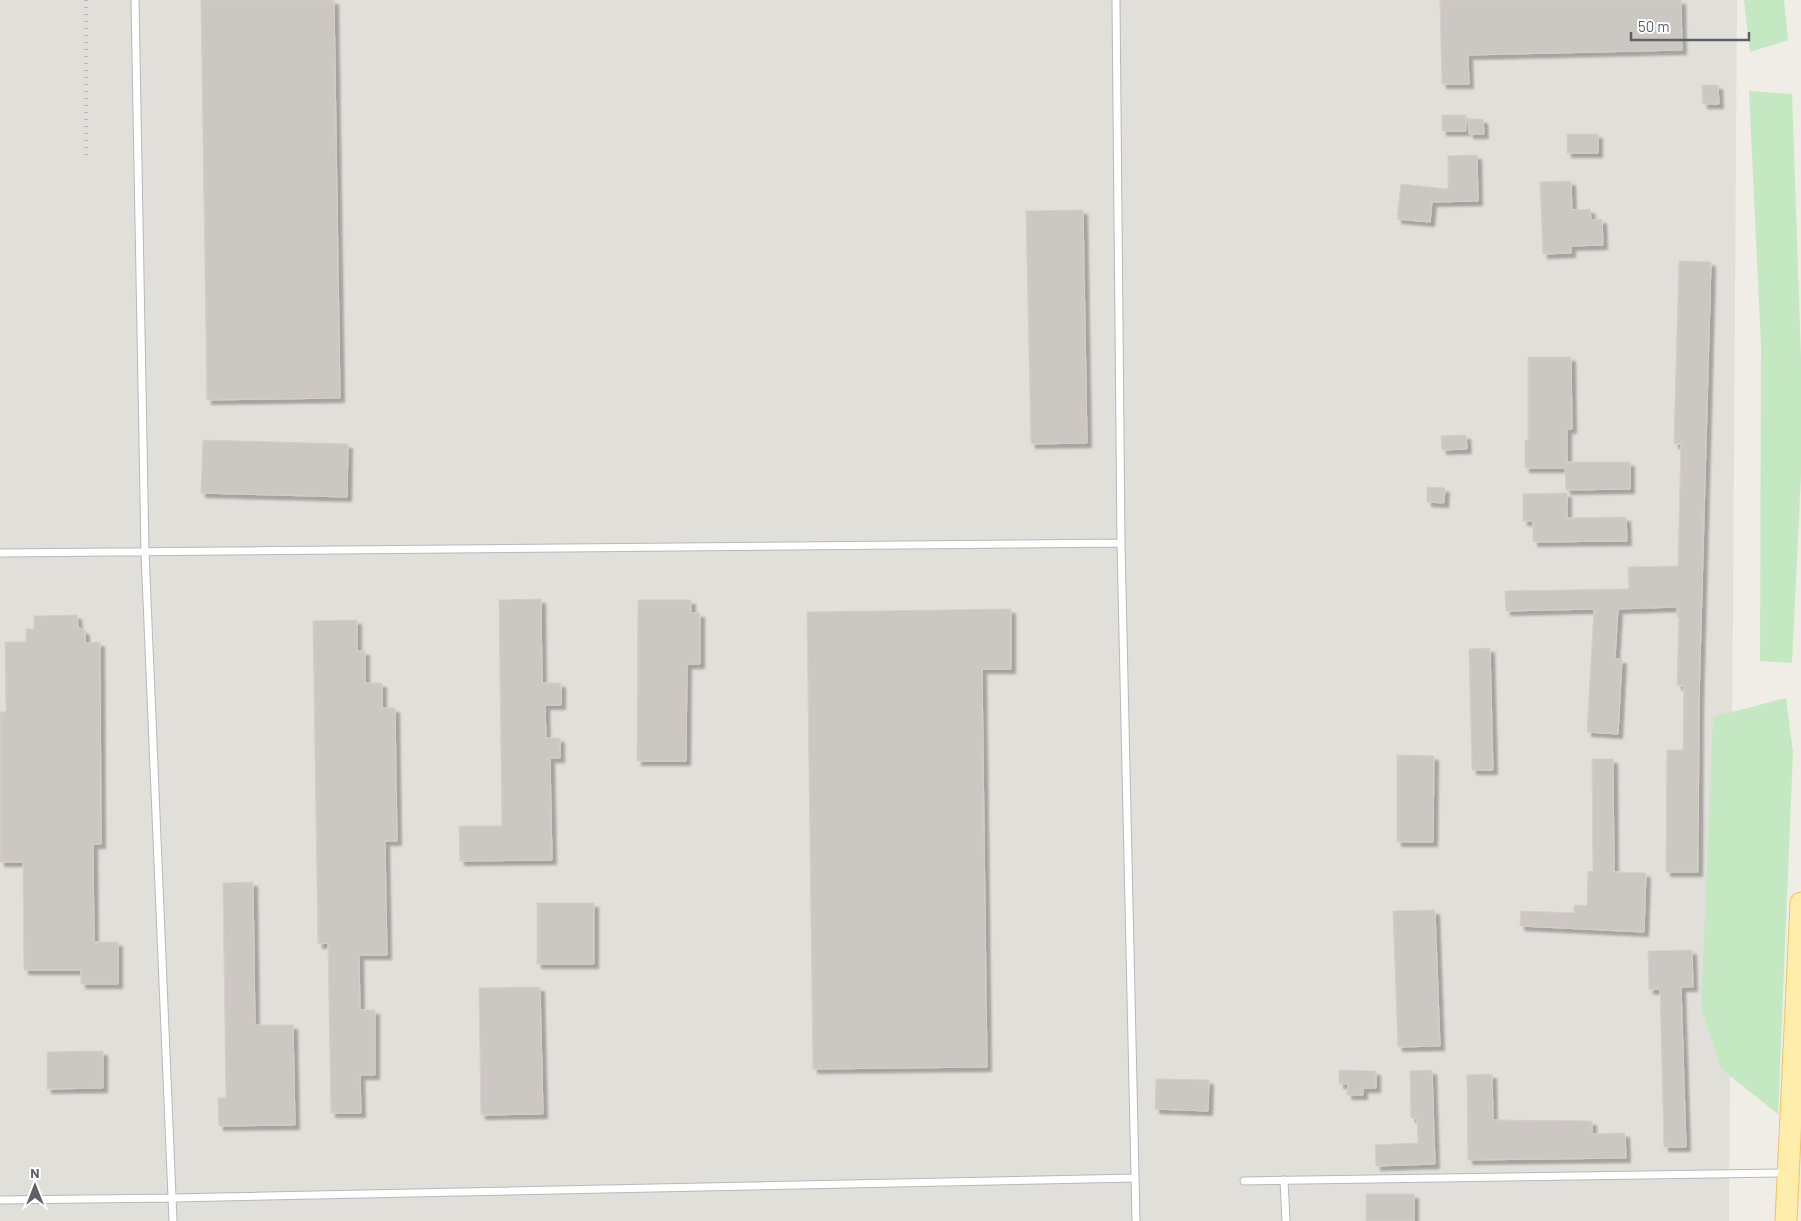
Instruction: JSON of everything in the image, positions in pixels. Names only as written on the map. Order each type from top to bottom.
[{"type":"main road","points":[[1786,1221],[1801,903]]},
{"type":"lane","points":[[135,0],[145,552],[173,1221]]},
{"type":"lane","points":[[1116,0],[1121,543],[1136,1221]]},
{"type":"lane","points":[[0,553],[1121,543]]},
{"type":"lane","points":[[1244,1181],[1788,1173]]},
{"type":"lane","points":[[0,1200],[1135,1178]]},
{"type":"lane","points":[[1284,1180],[1286,1221]]},
{"type":"shaded area","points":[[0,0],[1737,0],[1729,1221],[0,1221]]},
{"type":"green space","points":[[1744,0],[1784,0],[1788,40],[1750,52]]},
{"type":"green space","points":[[1749,91],[1792,94],[1801,358],[1801,475],[1792,663],[1760,661],[1761,346]]},
{"type":"green space","points":[[1786,698],[1793,752],[1778,1114],[1721,1069],[1701,1009],[1713,717]]},
{"type":"building","points":[[201,0],[334,0],[340,398],[207,400]]},
{"type":"building","points":[[1440,0],[1681,0],[1682,50],[1468,55],[1469,84],[1442,84]]},
{"type":"building","points":[[1702,85],[1718,85],[1719,104],[1703,104]]},
{"type":"building","points":[[1442,115],[1466,115],[1466,131],[1442,131]]},
{"type":"building","points":[[1468,119],[1483,119],[1484,134],[1469,134]]},
{"type":"building","points":[[1567,134],[1598,134],[1598,153],[1567,153]]},
{"type":"building","points":[[1477,155],[1478,201],[1432,202],[1430,222],[1397,219],[1401,184],[1448,189],[1448,156]]},
{"type":"building","points":[[1571,181],[1572,210],[1590,209],[1591,220],[1602,219],[1603,245],[1571,246],[1571,253],[1543,254],[1540,182]]},
{"type":"building","points":[[1083,210],[1087,443],[1031,444],[1026,211]]},
{"type":"building","points":[[1679,261],[1711,262],[1699,700],[1698,872],[1666,872],[1667,750],[1683,750],[1684,686],[1677,685],[1679,617],[1677,617],[1677,607],[1618,609],[1615,659],[1622,659],[1618,734],[1587,732],[1594,609],[1506,611],[1505,591],[1629,589],[1628,567],[1678,566],[1681,444],[1674,444]]},
{"type":"building","points":[[1528,357],[1571,357],[1572,429],[1567,429],[1567,462],[1630,462],[1630,489],[1566,490],[1565,468],[1525,468],[1525,440],[1528,440]]},
{"type":"building","points":[[1466,435],[1467,449],[1442,450],[1441,436]]},
{"type":"building","points":[[203,440],[348,444],[347,497],[201,493]]},
{"type":"building","points":[[1427,487],[1445,488],[1444,503],[1427,502]]},
{"type":"building","points":[[1567,493],[1567,518],[1626,517],[1627,541],[1533,542],[1533,521],[1523,521],[1523,494]]},
{"type":"building","points":[[541,599],[542,683],[561,683],[561,705],[545,705],[546,738],[560,738],[560,758],[550,758],[552,860],[460,861],[459,826],[502,826],[499,600]]},
{"type":"building","points":[[638,600],[691,600],[691,613],[700,613],[700,664],[687,664],[686,761],[637,761]]},
{"type":"building","points":[[1011,609],[1011,669],[982,669],[987,1067],[813,1069],[807,612]]},
{"type":"building","points":[[77,615],[78,627],[85,631],[85,643],[100,642],[101,844],[93,844],[94,942],[118,942],[118,984],[81,984],[81,970],[24,970],[23,862],[0,862],[0,712],[6,712],[5,642],[26,642],[26,629],[34,629],[34,616]]},
{"type":"building","points":[[357,620],[357,651],[365,651],[365,683],[382,683],[382,708],[395,708],[397,841],[385,841],[387,955],[359,955],[360,1010],[375,1010],[375,1075],[360,1075],[361,1113],[331,1113],[328,943],[318,944],[313,621]]},
{"type":"building","points":[[1490,648],[1493,770],[1472,770],[1469,649]]},
{"type":"building","points":[[1397,755],[1434,756],[1433,842],[1397,842]]},
{"type":"building","points":[[1592,759],[1613,759],[1614,872],[1646,873],[1644,932],[1520,926],[1521,911],[1574,913],[1574,905],[1587,906],[1588,871],[1593,872]]},
{"type":"building","points":[[253,882],[255,1025],[293,1025],[295,1125],[219,1126],[218,1098],[226,1098],[223,883]]},
{"type":"building","points":[[537,903],[594,903],[594,964],[537,964]]},
{"type":"building","points":[[1435,910],[1440,1046],[1398,1047],[1393,911]]},
{"type":"building","points":[[1692,950],[1693,987],[1681,987],[1686,1147],[1664,1147],[1660,989],[1649,990],[1648,951]]},
{"type":"building","points":[[540,987],[543,1114],[481,1115],[479,988]]},
{"type":"building","points":[[103,1051],[103,1088],[47,1089],[47,1052]]},
{"type":"building","points":[[1339,1070],[1376,1071],[1376,1088],[1363,1088],[1363,1095],[1347,1095],[1348,1084],[1339,1084]]},
{"type":"building","points":[[1432,1070],[1435,1164],[1376,1166],[1375,1145],[1418,1143],[1417,1118],[1411,1118],[1410,1071]]},
{"type":"building","points":[[1492,1074],[1493,1120],[1592,1121],[1592,1134],[1625,1133],[1626,1158],[1468,1160],[1467,1075]]},
{"type":"building","points":[[1156,1079],[1209,1080],[1208,1111],[1155,1109]]},
{"type":"building","points":[[1366,1194],[1414,1194],[1414,1221],[1366,1221]]},
{"type":"railway","points":[[86,0],[86,159]]}]
